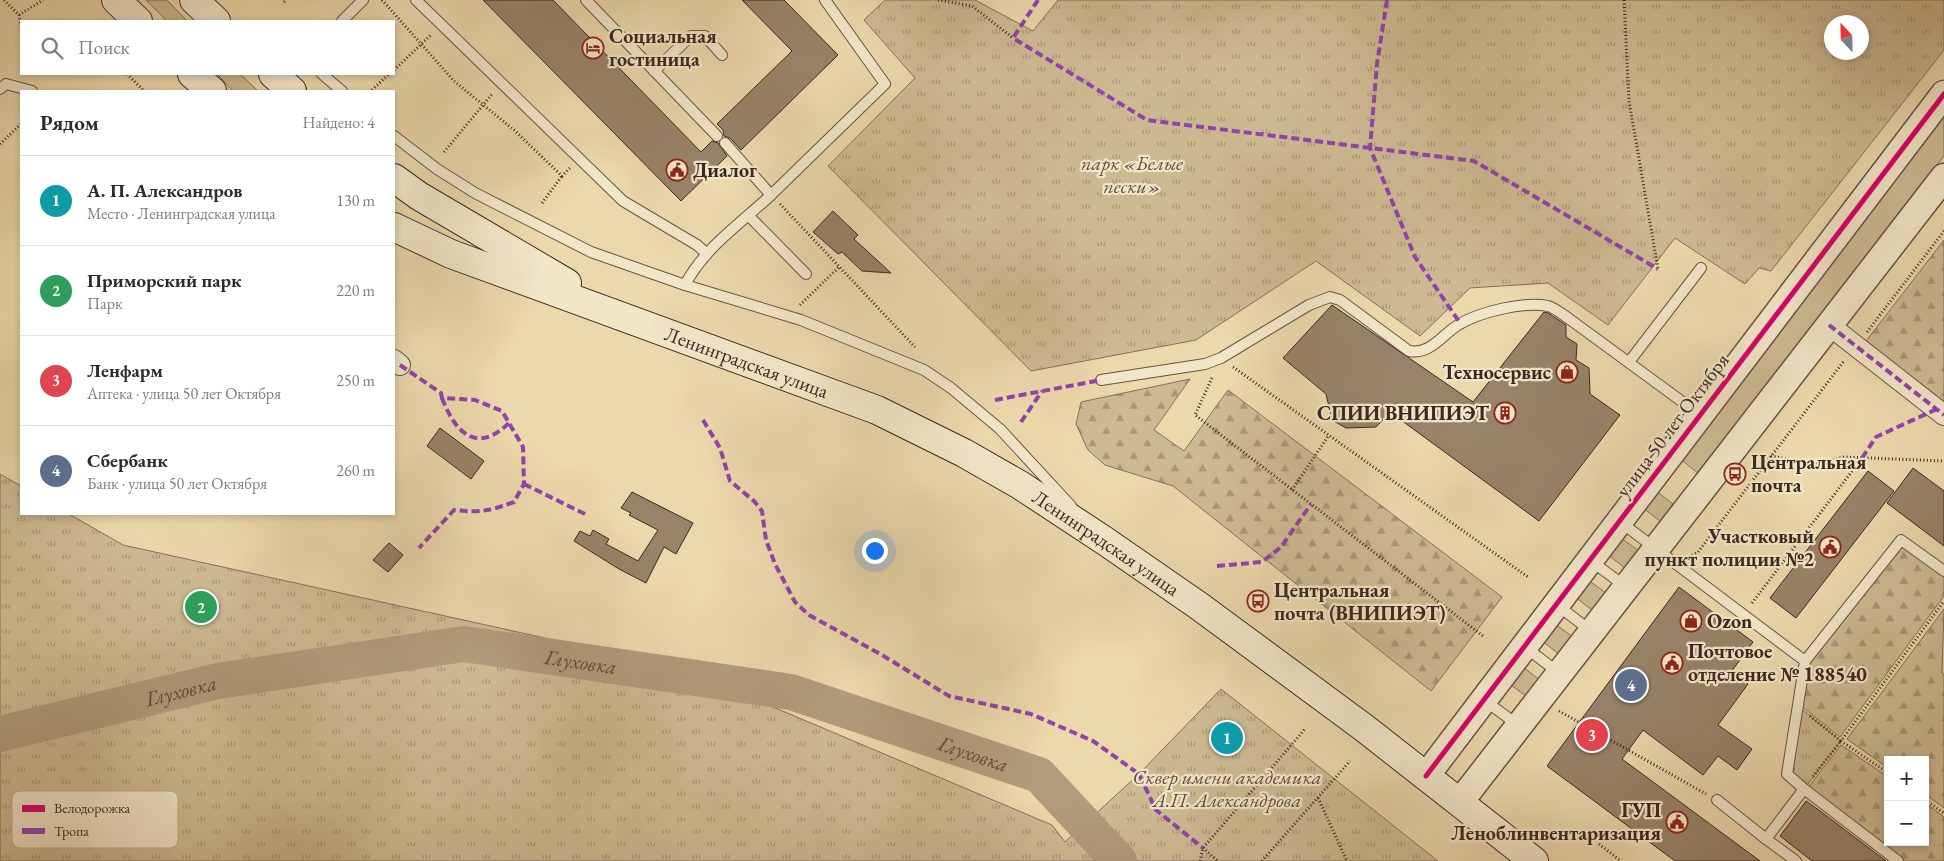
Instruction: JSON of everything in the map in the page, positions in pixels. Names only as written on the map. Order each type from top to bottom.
[{"type":"main road","points":[[116,0],[137,20]]},
{"type":"main road","points":[[194,0],[215,20]]},
{"type":"main road","points":[[193,75],[211,90]]},
{"type":"main road","points":[[274,75],[291,90]]},
{"type":"main road","name":"Ленинградская улица","points":[[395,179],[466,224],[626,318]]},
{"type":"main road","points":[[451,254],[466,242],[468,232],[466,224]]},
{"type":"main road","name":"Ленинградская улица","points":[[395,227],[451,254],[877,410],[926,432],[1020,485],[1105,541],[1219,621],[1426,776],[1534,861]]},
{"type":"street","name":"улица 50 лет Октября","points":[[1426,776],[1699,414],[1944,94]]},
{"type":"street","points":[[1460,802],[1944,178]]},
{"type":"street","points":[[1829,325],[1944,415]]},
{"type":"lane","points":[[343,20],[363,0]]},
{"type":"lane","points":[[416,0],[623,201],[698,245],[706,253]]},
{"type":"lane","points":[[586,0],[717,136]]},
{"type":"lane","points":[[685,285],[694,268],[706,253],[749,216],[885,84],[825,0]]},
{"type":"lane","points":[[654,71],[691,36],[705,36],[722,54]]},
{"type":"lane","points":[[323,75],[341,90]]},
{"type":"lane","points":[[2,83],[28,90]]},
{"type":"lane","points":[[395,137],[437,169],[475,194],[591,252],[685,285],[801,320],[924,370],[951,388],[1000,429],[1105,541]]},
{"type":"lane","points":[[725,143],[771,195]]},
{"type":"lane","points":[[749,216],[806,274]]},
{"type":"lane","points":[[1629,362],[1701,268]]},
{"type":"lane","points":[[1101,380],[1205,364],[1221,358],[1309,305],[1330,297],[1340,300],[1409,351],[1415,352],[1427,349],[1446,332],[1474,317],[1498,309],[1531,305],[1549,306],[1699,414]]},
{"type":"lane","points":[[1619,521],[1805,661]]},
{"type":"lane","points":[[1898,861],[1804,789],[1788,774],[1805,661],[1901,540],[1944,571]]},
{"type":"lane","points":[[1590,559],[1626,587]]},
{"type":"lane","points":[[1556,604],[1592,632]]},
{"type":"lane","points":[[1524,646],[1560,673]]},
{"type":"lane","points":[[1483,699],[1519,726]]},
{"type":"lane","points":[[1766,838],[1804,789]]},
{"type":"lane","points":[[1717,800],[1796,861]]},
{"type":"path","points":[[4,0],[19,15],[20,20]]},
{"type":"path","points":[[19,15],[43,0]]},
{"type":"path","points":[[382,0],[454,80],[562,176]]},
{"type":"path","points":[[938,0],[972,6],[1013,38]]},
{"type":"path","points":[[1624,0],[1629,101],[1658,269]]},
{"type":"path","points":[[395,69],[426,40]]},
{"type":"path","points":[[128,75],[143,90]]},
{"type":"path","points":[[372,90],[389,75]]},
{"type":"path","points":[[444,152],[488,98]]},
{"type":"path","points":[[0,144],[20,125]]},
{"type":"path","points":[[542,203],[567,171]]},
{"type":"path","points":[[771,195],[915,347]]},
{"type":"path","points":[[1677,565],[1698,552],[1944,231]]},
{"type":"path","points":[[800,305],[839,267]]},
{"type":"path","points":[[1483,636],[1195,415],[1221,358],[1528,577]]},
{"type":"path","points":[[1292,490],[1329,435]]},
{"type":"path","points":[[1771,456],[1814,464],[1844,457],[1944,461]]},
{"type":"path","points":[[1743,615],[1862,458]]},
{"type":"path","points":[[1804,789],[1944,601]]},
{"type":"path","points":[[1554,718],[1565,703]]},
{"type":"path","points":[[1798,706],[1840,741],[1884,771]]},
{"type":"path","points":[[1559,710],[1717,800]]},
{"type":"path","points":[[1200,861],[1202,848],[1305,729]]},
{"type":"path","points":[[1263,861],[1350,761]]},
{"type":"path","points":[[1318,798],[1347,861]]},
{"type":"path","points":[[1927,801],[1944,812]]},
{"type":"path","points":[[1599,844],[1622,861]]},
{"type":"path","points":[[1202,848],[1218,861]]},
{"type":"green space","points":[[146,0],[167,0],[186,20],[166,20]]},
{"type":"green space","name":"парк «Белые пески»","points":[[885,0],[975,0],[1033,31],[1058,0],[1944,0],[1944,50],[1771,271],[1759,268],[1745,284],[1675,238],[1608,325],[1548,283],[1470,288],[1420,336],[1316,261],[1196,340],[1031,371],[828,166],[915,78],[864,20]]},
{"type":"green space","points":[[218,75],[241,75],[257,90],[232,90]]},
{"type":"green space","points":[[1944,115],[1944,156],[1699,474],[1679,458]]},
{"type":"green space","points":[[1944,240],[1944,401],[1941,402],[1863,345]]},
{"type":"green space","points":[[1190,379],[1154,430],[1184,451],[1228,390],[1502,597],[1431,691],[1173,486],[1105,465],[1088,450],[1076,424],[1081,402]]},
{"type":"green space","name":"Сквер имени академика А.П. Александрова","points":[[0,474],[20,485],[20,515],[71,515],[123,545],[681,668],[1052,825],[1065,842],[1139,774],[1221,689],[1438,861],[0,861]]},
{"type":"green space","points":[[1656,491],[1673,504],[1660,521],[1643,508]]},
{"type":"green space","points":[[1621,538],[1639,551],[1625,568],[1608,555]]},
{"type":"green space","points":[[1901,544],[1944,574],[1944,596],[1840,737],[1800,705],[1807,662]]},
{"type":"green space","points":[[1588,580],[1606,593],[1592,610],[1575,597]]},
{"type":"green space","points":[[1944,609],[1942,673],[1944,674],[1944,808],[1929,797],[1929,756],[1884,756],[1884,765],[1847,739]]},
{"type":"green space","points":[[1555,624],[1573,637],[1559,654],[1542,641]]},
{"type":"green space","points":[[1523,667],[1540,680],[1527,697],[1510,684]]},
{"type":"green space","points":[[1798,706],[1841,741],[1804,789],[1787,774]]},
{"type":"green space","points":[[1841,745],[1884,774],[1884,846],[1929,846],[1929,806],[1944,817],[1944,861],[1903,861],[1807,789]]},
{"type":"building","points":[[483,0],[553,0],[701,152],[712,141],[718,143],[727,156],[681,201]]},
{"type":"building","points":[[742,0],[784,0],[838,55],[741,150],[730,138],[724,136],[723,130],[717,124],[792,51]]},
{"type":"building","points":[[833,211],[858,235],[854,239],[891,273],[862,271],[842,252],[838,254],[813,232]]},
{"type":"building","name":"СПИИ ВНИПИЭТ","points":[[1332,305],[1473,402],[1544,312],[1548,313],[1566,325],[1566,337],[1577,344],[1576,360],[1589,368],[1590,394],[1620,415],[1539,521],[1390,412],[1376,427],[1346,428],[1332,420],[1326,394],[1283,358]]},
{"type":"building","points":[[440,428],[484,461],[471,479],[427,446]]},
{"type":"building","points":[[1913,468],[1944,491],[1944,546],[1887,503]]},
{"type":"building","points":[[1868,471],[1894,491],[1796,618],[1770,598]]},
{"type":"building","points":[[632,492],[693,523],[676,554],[664,547],[646,583],[619,569],[574,541],[580,531],[590,536],[593,530],[609,539],[606,544],[638,561],[658,530],[629,515],[631,513],[621,508]]},
{"type":"building","points":[[389,543],[403,555],[388,572],[373,560]]},
{"type":"building","points":[[1679,587],[1753,642],[1731,672],[1748,684],[1718,725],[1752,749],[1737,770],[1718,756],[1703,775],[1643,730],[1622,759],[1760,861],[1675,861],[1547,766]]},
{"type":"building","points":[[1806,801],[1886,861],[1812,861],[1780,836]]},
{"type":"waterway","name":"Глуховка","points":[[0,734],[218,681],[464,644],[791,692],[1039,775],[1119,861]]},
{"type":"marked path","points":[[1038,0],[1013,38],[1147,120],[1474,161],[1658,269]]},
{"type":"marked path","points":[[1387,0],[1377,64],[1370,148],[1415,257],[1460,323]]},
{"type":"marked path","points":[[1829,325],[1944,415]]},
{"type":"marked path","points":[[400,365],[441,393],[442,398],[475,400],[502,411],[523,447],[524,484],[514,502],[484,510],[454,510],[419,548]]},
{"type":"marked path","points":[[995,400],[1101,380]]},
{"type":"marked path","points":[[1021,422],[1042,391]]},
{"type":"marked path","points":[[442,398],[453,421],[468,435],[477,438],[486,437],[497,433],[509,423]]},
{"type":"marked path","points":[[1862,458],[1876,437],[1937,409]]},
{"type":"marked path","points":[[703,420],[720,448],[730,481],[754,501],[762,511],[766,540],[775,564],[795,602],[809,615],[882,655],[949,696],[1031,714],[1093,741],[1139,774],[1156,810],[1203,848]]},
{"type":"marked path","points":[[524,484],[587,515]]},
{"type":"marked path","points":[[1217,566],[1262,562],[1281,547],[1311,504]]},
{"type":"cycle path","points":[[1426,776],[1944,94]]},
{"type":"place","name":"Социальная гостиница","points":[[593,48]]},
{"type":"place","name":"Диалог","points":[[677,170]]},
{"type":"place","name":"Техносервис","points":[[1567,372]]},
{"type":"place","name":"СПИИ ВНИПИЭТ","points":[[1505,413]]},
{"type":"place","name":"Центральная почта","points":[[1735,474]]},
{"type":"place","name":"Участковый пункт полиции №2","points":[[1830,547]]},
{"type":"place","name":"Центральная почта (ВНИПИЭТ)","points":[[1258,601]]},
{"type":"place","name":"Приморский парк","points":[[201,607]]},
{"type":"place","name":"Ozon","points":[[1691,621]]},
{"type":"place","name":"Почтовое отделение № 188540","points":[[1672,663]]},
{"type":"place","name":"Сбербанк","points":[[1631,685]]},
{"type":"place","name":"Ленфарм","points":[[1592,735]]},
{"type":"place","name":"А. П. Александров","points":[[1227,738]]},
{"type":"place","name":"ГУП Леноблинвентаризация","points":[[1677,822]]}]
